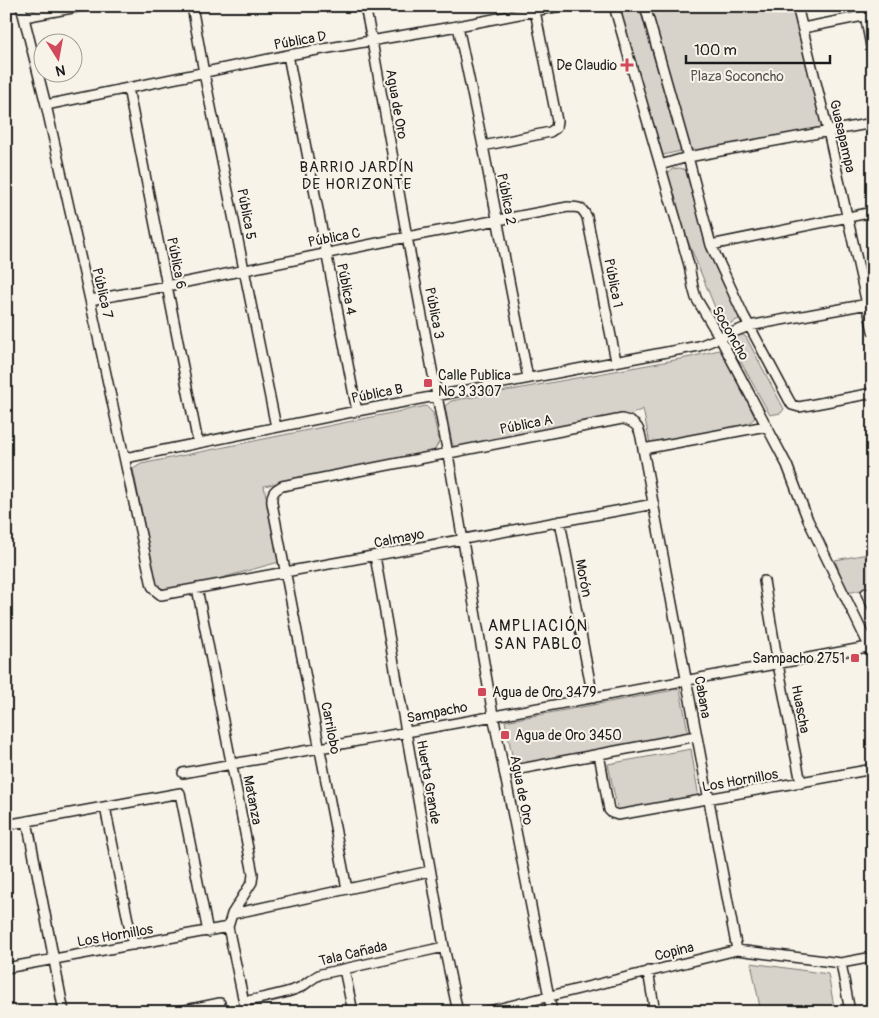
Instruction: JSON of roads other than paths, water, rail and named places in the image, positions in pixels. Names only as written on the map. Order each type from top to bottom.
[{"type":"street","name":"Pública 7","points":[[22,6],[90,300],[152,586]]},
{"type":"street","points":[[24,17],[83,6]]},
{"type":"street","name":"Pública 5","points":[[192,6],[276,427]]},
{"type":"street","name":"Agua de Oro","points":[[365,6],[406,236]]},
{"type":"street","name":"Pública D","points":[[46,105],[288,55],[458,26],[535,9],[560,6]]},
{"type":"street","name":"Soconcho","points":[[614,6],[689,265],[696,298],[720,338],[786,465],[808,520],[872,649]]},
{"type":"street","name":"Soconcho","points":[[645,6],[711,245],[749,326],[789,400],[792,405],[799,406],[873,393]]},
{"type":"street","name":"Guasapampa","points":[[798,6],[870,304],[873,331]]},
{"type":"street","points":[[483,146],[550,132],[556,128],[557,120],[535,9]]},
{"type":"street","points":[[803,28],[869,15],[873,57]]},
{"type":"street","name":"Pública 2","points":[[458,26],[528,378]]},
{"type":"street","name":"Pública 4","points":[[288,55],[357,411]]},
{"type":"street","name":"Pública 6","points":[[128,88],[198,443]]},
{"type":"street","points":[[660,165],[688,157],[873,123]]},
{"type":"street","name":"Pública C","points":[[90,300],[167,286],[406,236],[568,207],[584,211]]},
{"type":"street","name":"Pública 1","points":[[584,211],[587,217],[616,362]]},
{"type":"street","points":[[711,245],[873,212]]},
{"type":"street","name":"Pública 3","points":[[406,236],[437,396]]},
{"type":"street","name":"Pública B","points":[[125,458],[357,411],[694,347],[749,326],[870,304]]},
{"type":"street","name":"Agua de Oro","points":[[437,396],[493,715],[552,1012]]},
{"type":"street","name":"Pública A","points":[[286,573],[272,502],[274,491],[282,486],[622,419],[636,424],[640,430],[643,449]]},
{"type":"street","points":[[643,449],[766,426]]},
{"type":"street","name":"Cabana","points":[[643,449],[737,950]]},
{"type":"street","name":"Calmayo","points":[[152,586],[161,595],[654,504]]},
{"type":"street","name":"Morón","points":[[560,521],[593,698]]},
{"type":"street","name":"Huerta Grande","points":[[375,556],[430,871],[458,1012]]},
{"type":"street","name":"Carrilobo","points":[[286,573],[347,889]]},
{"type":"street","name":"Huascha","points":[[764,582],[801,782]]},
{"type":"street","name":"Matanza","points":[[197,588],[253,874],[252,882],[232,914],[228,927],[246,1012]]},
{"type":"street","points":[[866,593],[873,607]]},
{"type":"street","name":"Sampacho","points":[[183,773],[493,715],[872,649]]},
{"type":"street","points":[[504,772],[696,736]]},
{"type":"street","name":"Los Hornillos","points":[[599,754],[609,810],[618,815],[873,769]]},
{"type":"street","points":[[6,825],[180,793],[208,932]]},
{"type":"street","points":[[105,807],[132,945]]},
{"type":"street","points":[[27,821],[64,1012]]},
{"type":"street","points":[[232,914],[430,871]]},
{"type":"street","name":"Los Hornillos","points":[[6,968],[228,927]]},
{"type":"street","name":"Tala Cañada","points":[[244,1002],[304,986],[314,977],[321,974],[444,947]]},
{"type":"street","name":"Copina","points":[[485,1012],[737,950],[841,963],[873,957]]},
{"type":"street","points":[[841,963],[850,1012]]},
{"type":"street","points":[[344,969],[352,1012]]},
{"type":"street","points":[[648,971],[655,1012]]},
{"type":"street","points":[[176,1012],[220,1003]]},
{"type":"place","name":"De Claudio","points":[[627,65]]},
{"type":"place","name":"Calle Publica Nº 3 3307","points":[[428,383]]},
{"type":"place","name":"Sampacho 2751","points":[[855,658]]},
{"type":"place","name":"Agua de Oro 3479","points":[[482,692]]},
{"type":"place","name":"Agua de Oro 3450","points":[[505,735]]},
{"type":"district","name":"BARRIO JARDÍN DE HORIZONTE","points":[[357,176]]},
{"type":"district","name":"AMPLIACIÓN SAN PABLO","points":[[538,634]]},
{"type":"park label","name":"Plaza Soconcho","points":[[737,76]]}]
